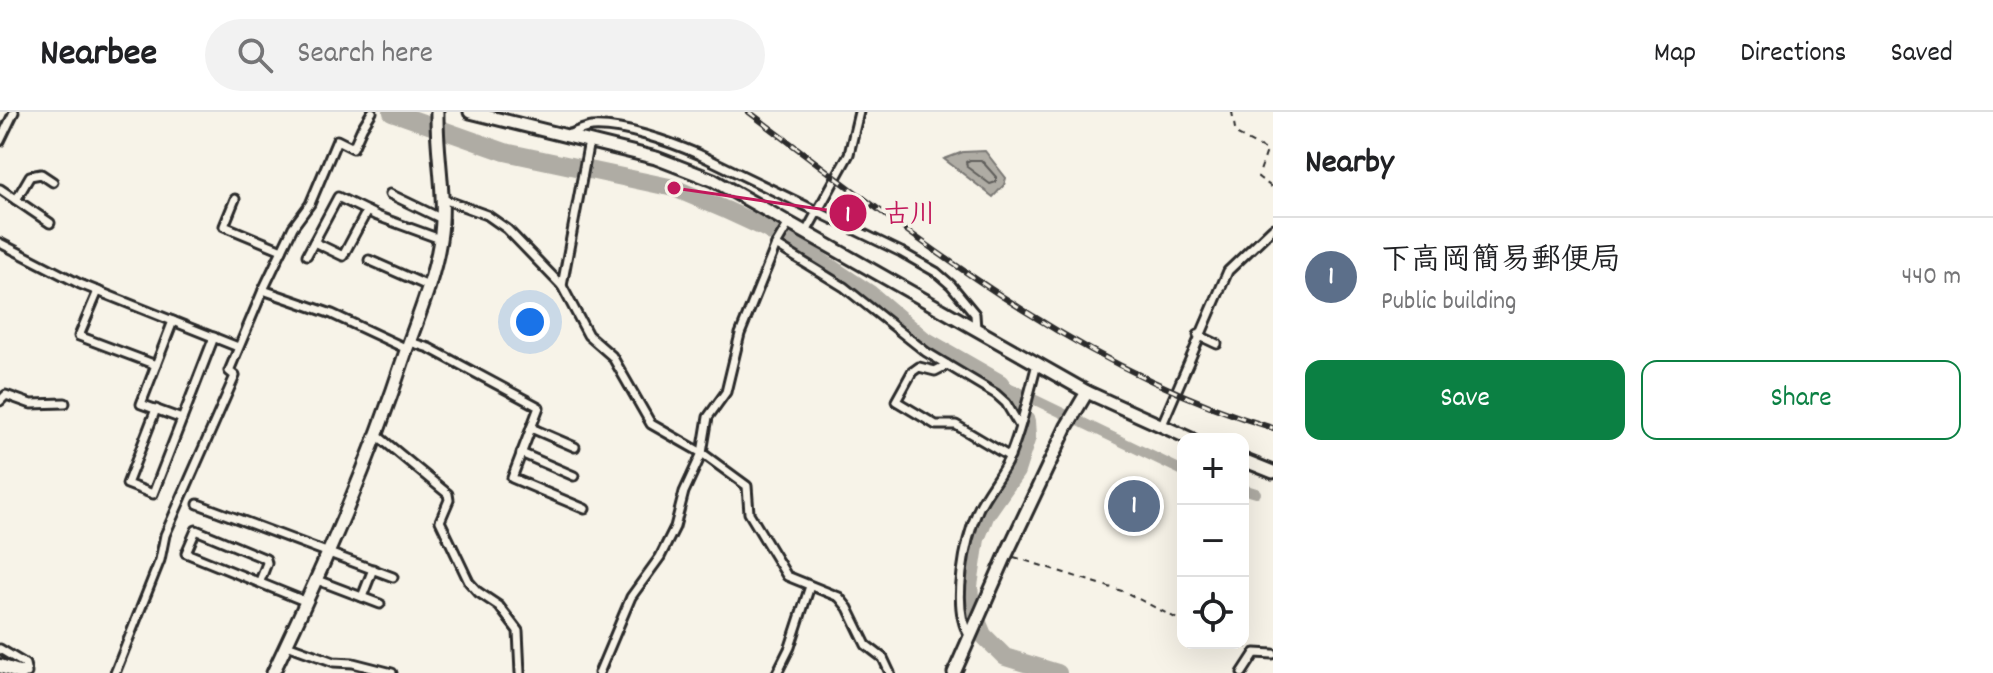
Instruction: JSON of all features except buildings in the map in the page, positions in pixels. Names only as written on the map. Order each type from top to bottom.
[{"type":"main road","points":[[0,666],[21,673]]},
{"type":"street","points":[[0,141],[14,112]]},
{"type":"street","points":[[470,112],[686,168],[713,180],[786,226],[806,232],[1087,392],[1177,433]]},
{"type":"street","points":[[806,232],[853,145],[859,112]]},
{"type":"street","points":[[115,673],[160,560],[165,535],[235,376],[229,371],[263,290],[293,227],[310,204],[337,140],[353,148],[372,113]]},
{"type":"street","points":[[273,673],[329,553],[378,436],[428,286],[442,219],[437,116]]},
{"type":"street","points":[[568,135],[592,127],[672,143],[817,211],[936,272],[975,314],[976,329]]},
{"type":"street","points":[[562,286],[589,141]]},
{"type":"street","points":[[16,200],[30,176],[41,174],[53,182]]},
{"type":"street","points":[[0,189],[50,223]]},
{"type":"street","points":[[390,194],[442,219]]},
{"type":"street","points":[[307,255],[338,197],[440,239]]},
{"type":"street","points":[[235,199],[224,226],[282,250]]},
{"type":"street","points":[[443,199],[487,215],[507,229],[562,286],[588,335],[612,356],[651,424],[702,453],[747,486],[749,513],[787,576],[839,597],[848,608],[866,645],[883,658],[890,673]]},
{"type":"street","points":[[314,242],[343,256],[367,211]]},
{"type":"street","points":[[599,673],[631,597],[660,557],[675,527],[684,492],[702,453],[708,417],[726,392],[740,334],[786,226]]},
{"type":"street","points":[[1161,427],[1228,271],[1273,228]]},
{"type":"street","points":[[0,243],[98,291],[238,347]]},
{"type":"street","points":[[777,244],[844,287],[926,352],[996,394],[1019,423]]},
{"type":"street","points":[[369,260],[428,286]]},
{"type":"street","points":[[263,290],[408,345],[429,348],[539,407],[512,478],[585,509]]},
{"type":"street","points":[[98,291],[79,336],[156,365]]},
{"type":"street","points":[[173,321],[141,404],[182,419]]},
{"type":"street","points":[[1198,335],[1217,344]]},
{"type":"street","points":[[156,409],[127,484],[153,494],[214,337]]},
{"type":"street","points":[[971,633],[964,626],[961,611],[961,584],[968,541],[978,509],[1010,457],[1037,364]]},
{"type":"street","points":[[947,365],[935,371],[919,367],[912,372],[896,401],[936,425],[956,425],[1010,457]]},
{"type":"street","points":[[954,673],[1067,426],[1087,392]]},
{"type":"street","points":[[0,401],[6,395],[31,404],[65,403]]},
{"type":"street","points":[[531,428],[575,447]]},
{"type":"street","points":[[378,436],[444,487],[449,500],[440,521],[469,582],[499,606],[518,631],[520,673]]},
{"type":"street","points":[[521,453],[574,476]]},
{"type":"street","points":[[1249,462],[1273,472]]},
{"type":"street","points":[[198,504],[288,535],[393,577]]},
{"type":"street","points":[[260,581],[266,559],[196,530],[186,553],[307,602]]},
{"type":"street","points":[[362,597],[373,569]]},
{"type":"street","points":[[317,580],[380,604]]},
{"type":"street","points":[[777,673],[790,647],[810,586]]},
{"type":"street","points":[[287,645],[334,662],[353,663],[392,673]]},
{"type":"street","points":[[0,649],[25,664],[27,673]]},
{"type":"street","points":[[1242,673],[1255,653],[1273,654]]},
{"type":"path","points":[[1232,112],[1236,134],[1267,151],[1258,177],[1273,188]]},
{"type":"path","points":[[1006,555],[1125,592],[1177,619]]},
{"type":"path","points":[[1246,649],[1255,653]]},
{"type":"water","points":[[985,151],[1006,178],[993,197],[944,159],[963,152]]},
{"type":"waterway","points":[[392,112],[505,152],[674,188],[726,210],[765,228],[814,257],[870,294],[923,339],[1000,383],[1026,421],[1027,437],[1016,471],[986,514],[976,539],[969,586],[971,606],[983,635],[1005,657],[1058,673]]},
{"type":"waterway","points":[[1000,383],[1177,468]]},
{"type":"waterway","points":[[1249,491],[1256,493]]},
{"type":"railway","points":[[749,112],[934,250],[1063,334],[1130,371],[1200,402],[1273,428]]},
{"type":"place","name":"古川","points":[[674,188]]},
{"type":"place","name":"下高岡簡易郵便局","points":[[1134,506]]}]
